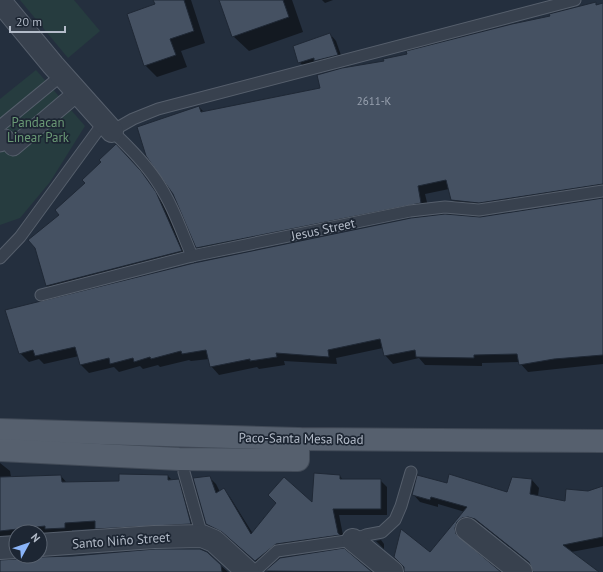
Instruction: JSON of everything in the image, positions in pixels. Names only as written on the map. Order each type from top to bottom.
[{"type":"main road","name":"Paco-Santa Mesa Road","points":[[0,430],[298,449]]},
{"type":"main road","name":"Paco-Santa Mesa Road","points":[[0,450],[179,459],[298,449],[603,441]]},
{"type":"street","points":[[0,1],[62,75],[108,126]]},
{"type":"street","points":[[0,143],[5,138],[13,147],[78,92]]},
{"type":"street","points":[[467,529],[521,572]]},
{"type":"street","points":[[202,536],[214,541],[248,572]]},
{"type":"street","name":"Santo Niño Street","points":[[48,545],[202,536]]},
{"type":"street","points":[[354,540],[392,572]]},
{"type":"lane","points":[[0,258],[20,237],[108,126],[133,119],[158,109],[575,0]]},
{"type":"lane","points":[[0,126],[62,75]]},
{"type":"lane","points":[[108,126],[133,152],[156,180],[173,211],[192,256]]},
{"type":"lane","name":"Jesus Street","points":[[41,295],[192,256],[431,208],[479,210],[603,191]]},
{"type":"lane","points":[[184,472],[202,536]]},
{"type":"lane","points":[[254,572],[277,551],[354,540],[366,535],[382,532],[388,528],[401,506],[411,472]]},
{"type":"green space","points":[[20,0],[74,0],[100,31],[68,58]]},
{"type":"green space","name":"Pandacan Linear Park","points":[[36,70],[85,126],[50,182],[20,218],[0,225],[0,99]]},
{"type":"building","points":[[153,0],[184,0],[194,31],[170,39],[176,55],[144,66],[127,14],[155,4]]},
{"type":"building","points":[[219,0],[283,0],[289,17],[232,37]]},
{"type":"building","points":[[596,2],[596,5],[603,3],[603,184],[479,203],[451,200],[446,180],[418,186],[421,203],[196,248],[173,194],[146,156],[137,127],[199,106],[201,112],[320,88],[317,75],[342,68],[384,61],[383,59],[407,54],[406,51],[512,24],[550,16],[549,14]]},
{"type":"building","points":[[330,33],[338,55],[314,61],[314,58],[298,63],[293,46]]},
{"type":"building","points":[[116,144],[141,171],[156,192],[182,251],[46,286],[35,248],[28,240],[59,215],[55,210],[85,183],[82,180],[101,162],[99,160]]},
{"type":"building","points":[[603,198],[603,355],[554,359],[519,365],[517,354],[474,355],[474,358],[416,357],[415,350],[384,356],[380,339],[328,350],[329,357],[276,353],[277,357],[250,361],[250,359],[210,367],[206,350],[182,354],[181,351],[151,359],[150,357],[134,362],[133,358],[110,364],[109,358],[80,365],[75,347],[35,356],[33,350],[19,354],[5,310],[194,263],[411,218],[445,214],[480,217]]},
{"type":"building","points":[[314,473],[340,475],[340,479],[381,479],[381,509],[333,509],[338,533],[340,535],[276,544],[255,561],[222,532],[206,524],[193,478],[210,476],[216,493],[224,488],[251,534],[276,503],[268,495],[284,477],[312,502]]},
{"type":"building","points":[[119,474],[168,475],[168,480],[179,479],[191,524],[95,529],[95,521],[65,523],[65,528],[48,529],[48,524],[8,524],[8,530],[0,531],[0,477],[61,475],[62,482],[119,481]]},
{"type":"building","points":[[449,474],[507,492],[512,477],[532,479],[530,494],[565,501],[566,489],[588,491],[603,486],[603,537],[563,545],[599,572],[533,572],[529,562],[475,519],[468,517],[462,518],[457,522],[455,528],[456,534],[501,572],[404,572],[404,567],[394,557],[401,529],[430,552],[467,507],[431,497],[430,500],[412,495],[417,475],[447,483]]},
{"type":"building","points":[[344,548],[372,572],[265,571],[280,558]]},
{"type":"building","points":[[155,549],[200,549],[207,552],[221,565],[222,572],[0,572],[0,560],[8,560],[8,564],[48,564],[48,557]]}]
